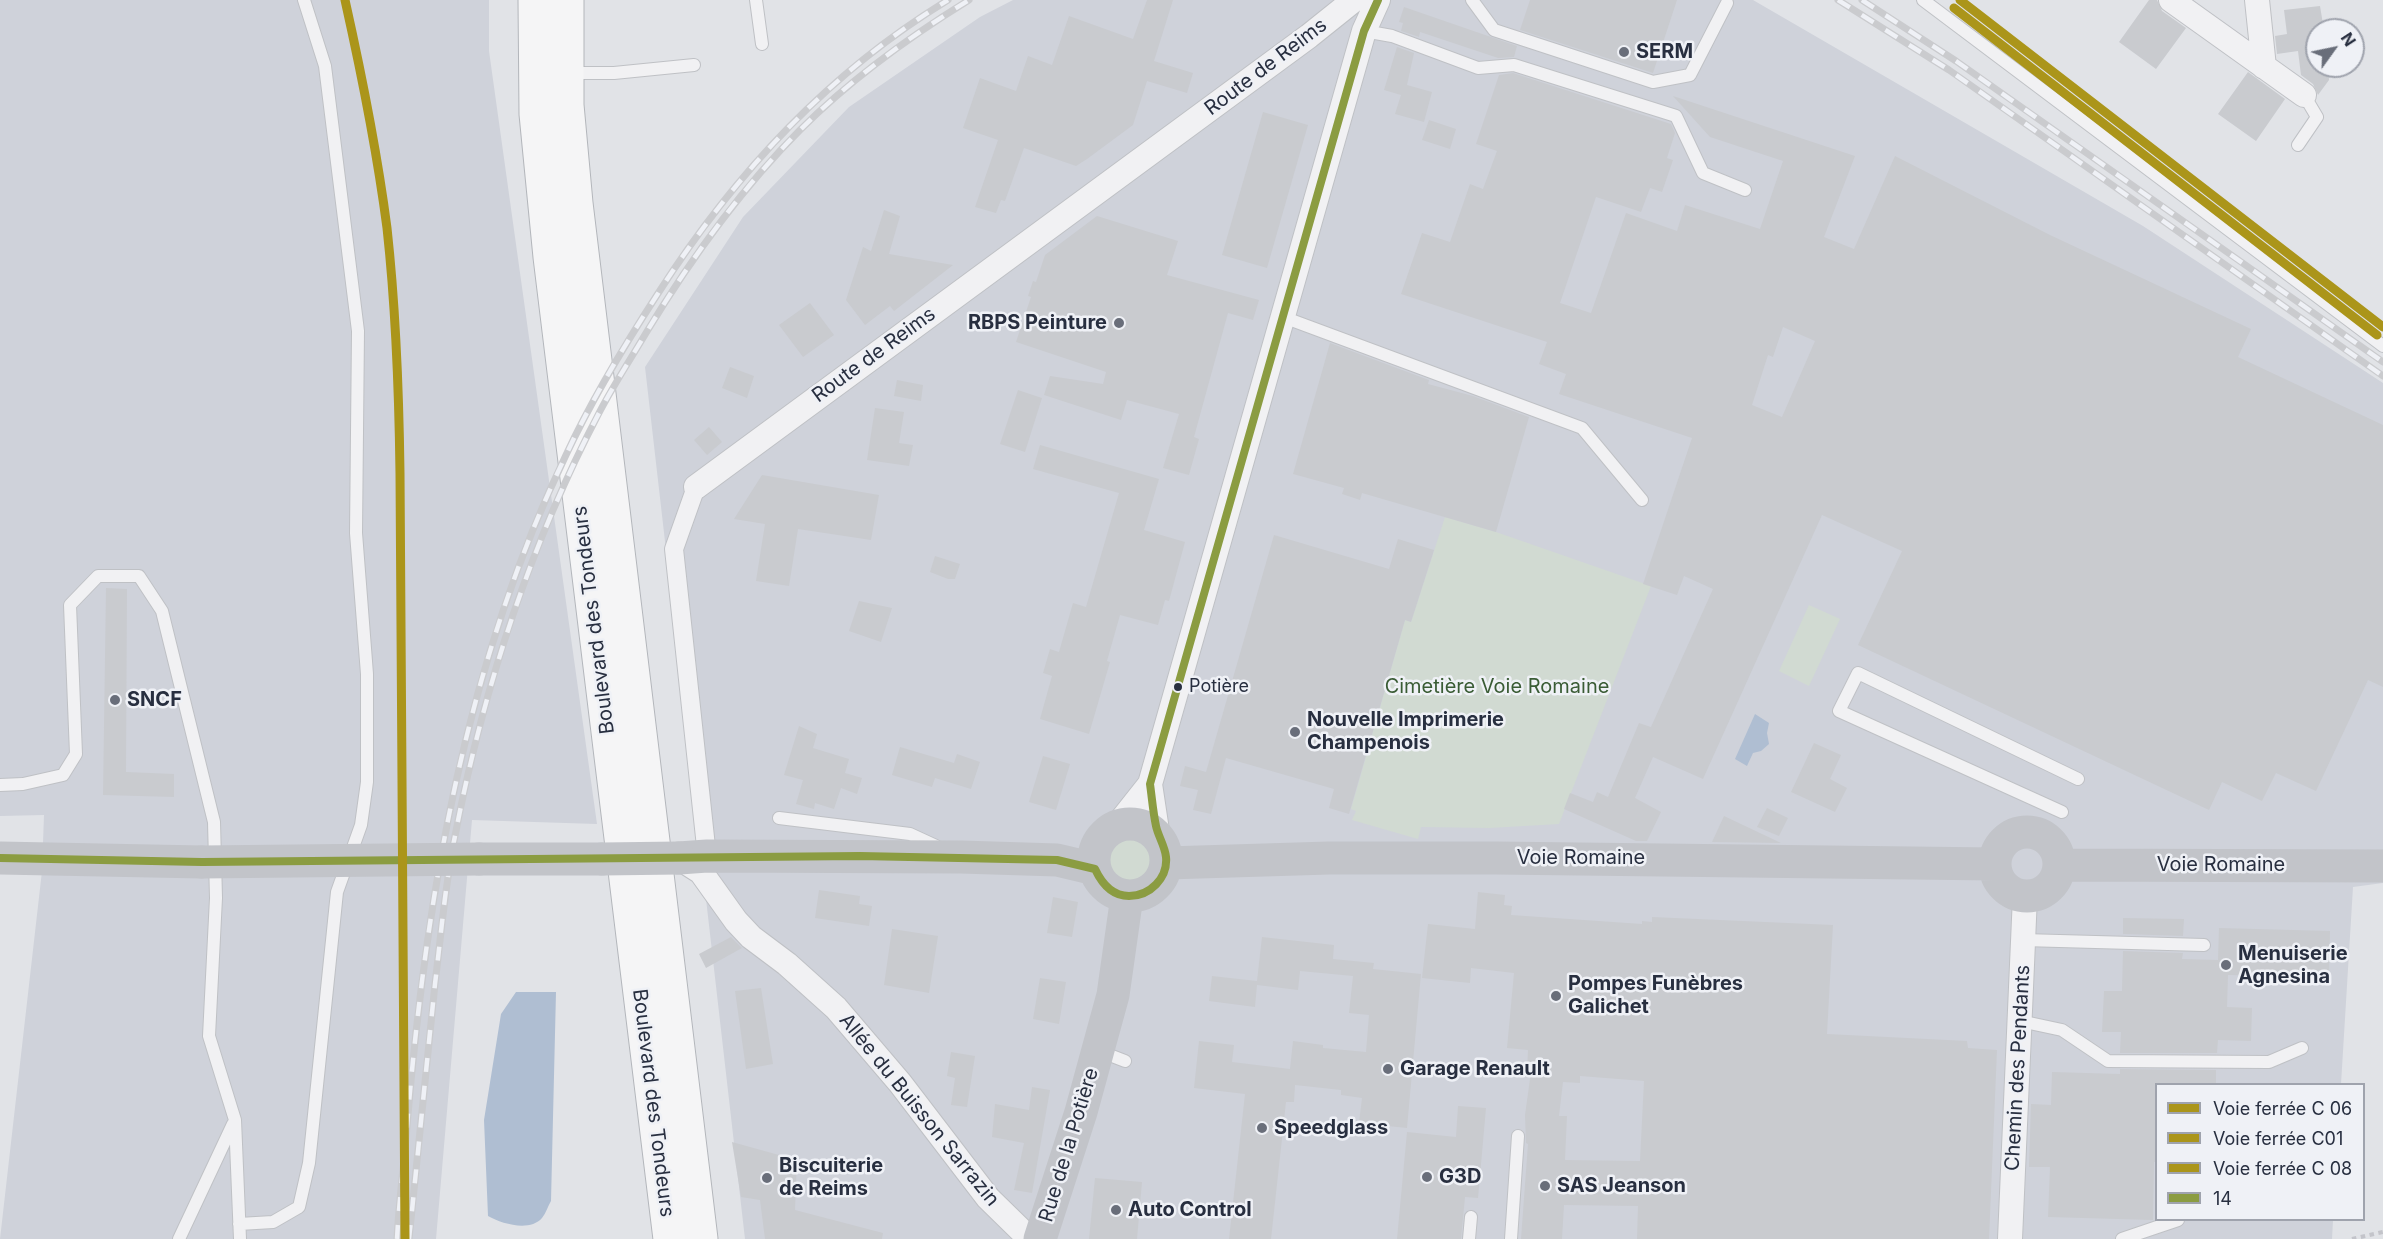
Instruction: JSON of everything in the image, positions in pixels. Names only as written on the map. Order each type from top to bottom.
[{"type":"highway","name":"Boulevard des Tondeurs","points":[[535,0],[536,114],[550,257],[670,1239]]},
{"type":"highway","name":"Boulevard des Tondeurs","points":[[567,0],[567,105],[576,203],[701,1239]]},
{"type":"highway","points":[[646,1044],[643,1135],[653,1239]]},
{"type":"highway","points":[[693,1168],[707,1239]]},
{"type":"main road","points":[[0,858],[202,862],[693,857],[961,857],[1057,860],[1104,847],[1134,824],[1151,831],[1162,850],[1164,874],[1158,884],[1138,896],[1116,894],[1107,888],[1104,847]]},
{"type":"main road","points":[[2030,832],[2049,841],[2058,856],[2059,864],[2057,875],[2045,891],[2025,896],[2008,889],[1997,874],[1995,864],[2002,845],[2019,833],[2030,832]]},
{"type":"main road","name":"Voie Romaine","points":[[1162,850],[1329,858],[1995,864]]},
{"type":"main road","name":"Voie Romaine","points":[[2059,864],[2383,866]]},
{"type":"main road","name":"Rue de la Potière","points":[[1040,1239],[1082,1112],[1112,1056],[1113,995],[1127,896]]},
{"type":"street","points":[[1104,847],[1150,784],[1364,31],[1378,0]]},
{"type":"street","points":[[2171,0],[2304,95]]},
{"type":"street","points":[[2257,0],[2265,67]]},
{"type":"street","points":[[1348,4],[1364,31]]},
{"type":"street","name":"Route de Reims","points":[[693,857],[674,549],[696,487],[1348,4]]},
{"type":"street","points":[[1150,784],[1162,850]]},
{"type":"street","name":"Allée du Buisson Sarrazin","points":[[693,857],[736,921],[751,937],[787,964],[836,1008],[900,1083],[988,1198],[1030,1239]]},
{"type":"street","name":"Chemin des Pendants","points":[[2010,1239],[2025,896]]},
{"type":"lane","points":[[239,1224],[273,1222],[299,1208],[309,1163],[337,892],[361,825],[367,782],[367,674],[356,533],[358,331],[325,66],[304,0]]},
{"type":"lane","points":[[756,0],[762,44]]},
{"type":"lane","points":[[1472,0],[1494,30],[1653,82],[1690,75],[1727,3]]},
{"type":"lane","points":[[1923,0],[2383,346]]},
{"type":"lane","points":[[1364,31],[1392,36],[1478,68],[1514,65],[1676,116],[1703,173],[1745,190]]},
{"type":"lane","points":[[567,73],[614,73],[694,65]]},
{"type":"lane","points":[[2298,145],[2317,117],[2304,95]]},
{"type":"lane","points":[[1283,317],[1581,428],[1642,500]]},
{"type":"lane","points":[[0,784],[23,784],[63,775],[76,754],[70,605],[98,576],[139,576],[162,611],[214,822],[216,898],[208,1036],[235,1120],[240,1239]]},
{"type":"lane","points":[[2062,812],[1839,711],[1858,673],[2078,779]]},
{"type":"lane","points":[[779,818],[910,834],[961,857]]},
{"type":"lane","points":[[2023,940],[2204,945]]},
{"type":"lane","points":[[2020,1021],[2062,1030],[2108,1062],[2269,1062],[2302,1048]]},
{"type":"lane","points":[[179,1239],[235,1120]]},
{"type":"lane","points":[[1511,1239],[1518,1136]]},
{"type":"lane","points":[[1469,1239],[1471,1217]]},
{"type":"lane","points":[[2122,1239],[2175,1221]]},
{"type":"path","points":[[2352,1239],[2383,1232]]},
{"type":"shaded area","points":[[0,0],[489,0],[489,51],[597,824],[472,820],[436,1239],[0,1239],[42,871],[44,815],[0,816]]},
{"type":"shaded area","points":[[1013,0],[1753,0],[2143,226],[2383,383],[2383,883],[2353,887],[2341,1083],[2155,1083],[2155,1221],[2333,1221],[2332,1239],[745,1239],[645,367],[743,217],[849,107],[980,17]]},
{"type":"green space","name":"Cimetière Voie Romaine","points":[[1445,517],[1496,532],[1651,586],[1559,824],[1489,828],[1421,827],[1418,839],[1352,820],[1356,811],[1351,809],[1405,620],[1411,622]]},
{"type":"green space","points":[[1809,605],[1840,619],[1809,686],[1779,671]]},
{"type":"green space","points":[[1132,836],[1141,838],[1152,847],[1157,861],[1155,870],[1146,881],[1132,886],[1123,884],[1112,875],[1107,861],[1109,852],[1118,841]]},
{"type":"water","points":[[1755,714],[1769,723],[1767,733],[1769,744],[1761,751],[1753,753],[1747,766],[1735,759]]},
{"type":"water","points":[[516,992],[556,992],[551,1201],[542,1218],[523,1226],[501,1222],[488,1216],[484,1120],[501,1014]]},
{"type":"building","points":[[1147,0],[1173,0],[1154,61],[1193,73],[1187,93],[1147,81],[1133,125],[1087,159],[1076,166],[1024,148],[1005,201],[1001,200],[996,213],[975,207],[998,140],[963,128],[980,78],[1016,91],[1028,56],[1052,65],[1069,16],[1133,39]]},
{"type":"building","name":"SERM","points":[[1530,0],[1677,0],[1653,73],[1520,30]]},
{"type":"building","points":[[2149,0],[2157,0],[2162,11],[2186,28],[2156,69],[2119,42]]},
{"type":"building","points":[[2320,6],[2322,18],[2305,18],[2305,78],[2301,75],[2298,51],[2277,54],[2275,36],[2287,34],[2284,10]]},
{"type":"building","points":[[1404,7],[1517,46],[1514,57],[1498,58],[1420,32],[1419,37],[1401,31],[1403,23],[1399,22]]},
{"type":"building","points":[[1397,47],[1414,53],[1407,85],[1432,92],[1424,122],[1395,114],[1401,95],[1384,90]]},
{"type":"building","points":[[2248,72],[2285,99],[2256,141],[2218,114]]},
{"type":"building","points":[[1513,73],[1671,124],[1675,133],[1667,158],[1673,160],[1662,192],[1650,188],[1641,212],[1596,197],[1560,303],[1591,313],[1626,213],[1677,231],[1685,205],[1760,229],[1783,161],[1710,137],[1673,96],[1855,156],[1824,237],[1854,249],[1895,156],[2050,235],[2251,329],[2238,357],[2383,425],[2383,687],[2368,680],[2316,791],[2276,773],[2262,801],[2222,782],[2209,810],[1858,645],[1902,551],[1822,515],[1703,779],[1653,757],[1635,798],[1661,812],[1647,841],[1636,841],[1564,809],[1570,793],[1593,802],[1597,792],[1608,797],[1639,723],[1651,727],[1713,589],[1684,576],[1677,595],[1643,584],[1692,438],[1559,394],[1566,374],[1539,364],[1547,342],[1401,294],[1422,233],[1450,242],[1470,184],[1483,189],[1497,151],[1476,144],[1499,75]],"holes":[[[1783,327],[1815,341],[1782,417],[1752,405],[1768,355],[1773,357]]]},
{"type":"building","points":[[2305,78],[2329,78],[2318,95],[2313,84]]},
{"type":"building","points":[[1263,112],[1308,125],[1267,268],[1222,255]]},
{"type":"building","points":[[1429,120],[1456,129],[1450,149],[1422,140]]},
{"type":"building","points":[[884,210],[900,216],[889,254],[953,265],[894,311],[890,306],[865,325],[846,300],[863,247],[871,251]]},
{"type":"building","points":[[1097,216],[1178,241],[1167,275],[1259,300],[1253,320],[1228,313],[1194,437],[1199,439],[1189,475],[1163,468],[1179,414],[1127,400],[1121,420],[1044,395],[1050,376],[1103,384],[1106,372],[1016,342],[1031,297],[1028,296],[1033,281],[1036,282],[1045,255]]},
{"type":"building","points":[[810,303],[834,335],[803,357],[779,325]]},
{"type":"building","points":[[1330,343],[1429,380],[1428,384],[1473,396],[1529,417],[1496,532],[1362,493],[1360,500],[1342,494],[1344,488],[1293,474]]},
{"type":"building","points":[[730,367],[754,376],[747,398],[722,388]]},
{"type":"building","points":[[897,380],[923,385],[921,401],[894,396]]},
{"type":"building","points":[[1018,390],[1042,398],[1025,452],[1000,444]]},
{"type":"building","points":[[875,408],[904,412],[899,443],[913,445],[909,466],[867,460]]},
{"type":"building","points":[[709,427],[722,442],[707,455],[694,440]]},
{"type":"building","points":[[1040,445],[1159,479],[1144,530],[1185,542],[1169,601],[1165,600],[1158,625],[1120,615],[1107,661],[1110,662],[1089,734],[1040,719],[1052,676],[1043,673],[1050,649],[1059,652],[1073,603],[1086,607],[1119,493],[1033,469]]},
{"type":"building","points":[[762,475],[879,495],[871,540],[798,529],[789,586],[756,581],[765,524],[734,519]]},
{"type":"building","points":[[1274,535],[1389,569],[1398,539],[1434,550],[1411,622],[1405,620],[1349,814],[1329,808],[1334,789],[1226,758],[1211,814],[1193,810],[1198,790],[1180,786],[1185,766],[1206,772]]},
{"type":"building","points":[[935,556],[960,564],[955,579],[948,579],[930,572]]},
{"type":"building","name":"SNCF","points":[[106,588],[127,589],[126,772],[174,774],[174,797],[103,795]]},
{"type":"building","points":[[859,601],[892,608],[881,642],[849,631]]},
{"type":"building","points":[[799,726],[817,734],[813,748],[849,759],[845,773],[862,778],[857,794],[841,788],[834,809],[815,803],[814,809],[796,804],[803,780],[784,775]]},
{"type":"building","points":[[1814,743],[1841,755],[1830,779],[1847,788],[1835,812],[1791,792]]},
{"type":"building","points":[[900,747],[954,763],[957,754],[980,762],[971,789],[935,778],[932,787],[892,775]]},
{"type":"building","points":[[1043,756],[1070,764],[1056,810],[1029,802]]},
{"type":"building","points":[[1767,808],[1788,818],[1779,836],[1757,827]]},
{"type":"building","points":[[1724,816],[1781,843],[1712,842]]},
{"type":"building","points":[[819,890],[860,896],[859,904],[872,906],[869,926],[815,918]]},
{"type":"building","points":[[1478,892],[1505,895],[1504,905],[1512,906],[1511,915],[1642,924],[1642,921],[1652,922],[1652,917],[1833,925],[1827,1034],[1967,1041],[1968,1048],[1997,1050],[1989,1239],[1637,1239],[1638,1206],[1564,1205],[1562,1239],[1521,1239],[1528,1144],[1526,1143],[1525,1115],[1531,1072],[1527,1072],[1528,1050],[1507,1048],[1514,973],[1471,968],[1470,983],[1422,978],[1428,924],[1475,929]],"holes":[[[1580,1076],[1644,1081],[1640,1161],[1565,1160],[1567,1116],[1559,1116],[1563,1082],[1580,1083]]]},
{"type":"building","points":[[1053,897],[1078,902],[1072,937],[1047,933]]},
{"type":"building","points":[[2123,918],[2184,919],[2183,936],[2123,934]]},
{"type":"building","points":[[2219,928],[2330,931],[2329,977],[2228,975],[2227,1007],[2252,1008],[2251,1041],[2218,1040],[2217,1053],[2120,1053],[2121,1032],[2102,1032],[2104,991],[2122,991],[2123,951],[2183,953],[2182,959],[2218,960]]},
{"type":"building","points":[[892,929],[938,936],[929,993],[884,985]]},
{"type":"building","points":[[731,937],[742,948],[706,968],[699,954]]},
{"type":"building","points":[[1262,937],[1334,945],[1333,959],[1374,963],[1373,969],[1421,974],[1407,1128],[1359,1123],[1362,1098],[1341,1095],[1341,1090],[1295,1085],[1294,1102],[1286,1102],[1271,1239],[1229,1239],[1245,1094],[1194,1088],[1199,1041],[1234,1045],[1232,1062],[1290,1069],[1293,1041],[1323,1045],[1323,1048],[1366,1052],[1369,1015],[1349,1013],[1353,976],[1300,971],[1298,990],[1257,985],[1255,1007],[1209,1001],[1212,976],[1257,981]]},
{"type":"building","points":[[1040,978],[1066,982],[1059,1024],[1033,1019]]},
{"type":"building","points":[[761,988],[773,1064],[746,1069],[735,991]]},
{"type":"building","points":[[951,1052],[975,1056],[967,1107],[951,1105],[955,1078],[947,1076]]},
{"type":"building","points":[[2120,1069],[2216,1070],[2216,1083],[2155,1083],[2153,1220],[2048,1217],[2050,1167],[2029,1167],[2031,1104],[2051,1105],[2052,1072],[2120,1074]]},
{"type":"building","points":[[1032,1087],[1050,1090],[1032,1193],[1014,1190],[1024,1143],[992,1137],[995,1104],[1029,1110]]},
{"type":"building","name":"G3D","points":[[1458,1106],[1486,1108],[1478,1198],[1465,1197],[1461,1239],[1397,1239],[1407,1132],[1456,1137]]},
{"type":"building","points":[[732,1142],[797,1160],[795,1210],[883,1233],[882,1239],[765,1239],[760,1200],[741,1197]]},
{"type":"building","name":"Auto Control","points":[[1095,1178],[1142,1182],[1137,1239],[1089,1239]]},
{"type":"railway","points":[[397,1239],[415,1040],[426,954],[439,868],[456,783],[476,699],[501,616],[531,535],[566,455],[609,373],[657,295],[686,251],[750,169],[823,94],[862,60],[948,0]]},
{"type":"railway","points":[[409,1239],[444,910],[466,781],[512,619],[530,566],[574,463],[610,393],[663,306],[698,253],[757,177],[800,130],[839,93],[903,44],[969,0]]},
{"type":"railway","points":[[1838,0],[1949,70],[2383,376]]},
{"type":"railway","points":[[1862,0],[1956,61],[2383,362]]},
{"type":"transit line","points":[[345,0],[369,114],[387,228],[393,289],[399,412],[405,1239]]},
{"type":"transit line","name":"14","points":[[0,858],[202,862],[860,856],[1057,860],[1095,869],[1104,884],[1118,894],[1129,896],[1144,893],[1161,879],[1166,865],[1164,849],[1156,826],[1150,784],[1364,31],[1378,0]]},
{"type":"transit line","points":[[1954,8],[2377,335]]},
{"type":"rail line","name":"C01","points":[[1960,0],[2383,327]]},
{"type":"place","name":"SERM","points":[[1624,52]]},
{"type":"place","name":"RBPS Peinture","points":[[1119,323]]},
{"type":"place","name":"Potière","points":[[1178,687]]},
{"type":"place","name":"SNCF","points":[[115,700]]},
{"type":"place","name":"Nouvelle Imprimerie Champenois","points":[[1295,732]]},
{"type":"place","name":"Menuiserie Agnesina","points":[[2226,965]]},
{"type":"place","name":"Pompes Funèbres Galichet","points":[[1556,996]]},
{"type":"place","name":"Garage Renault","points":[[1388,1069]]},
{"type":"place","name":"Speedglass","points":[[1262,1128]]},
{"type":"place","name":"G3D","points":[[1427,1177]]},
{"type":"place","name":"Biscuiterie de Reims","points":[[767,1178]]},
{"type":"place","name":"SAS Jeanson","points":[[1545,1186]]},
{"type":"place","name":"Auto Control","points":[[1116,1210]]}]
